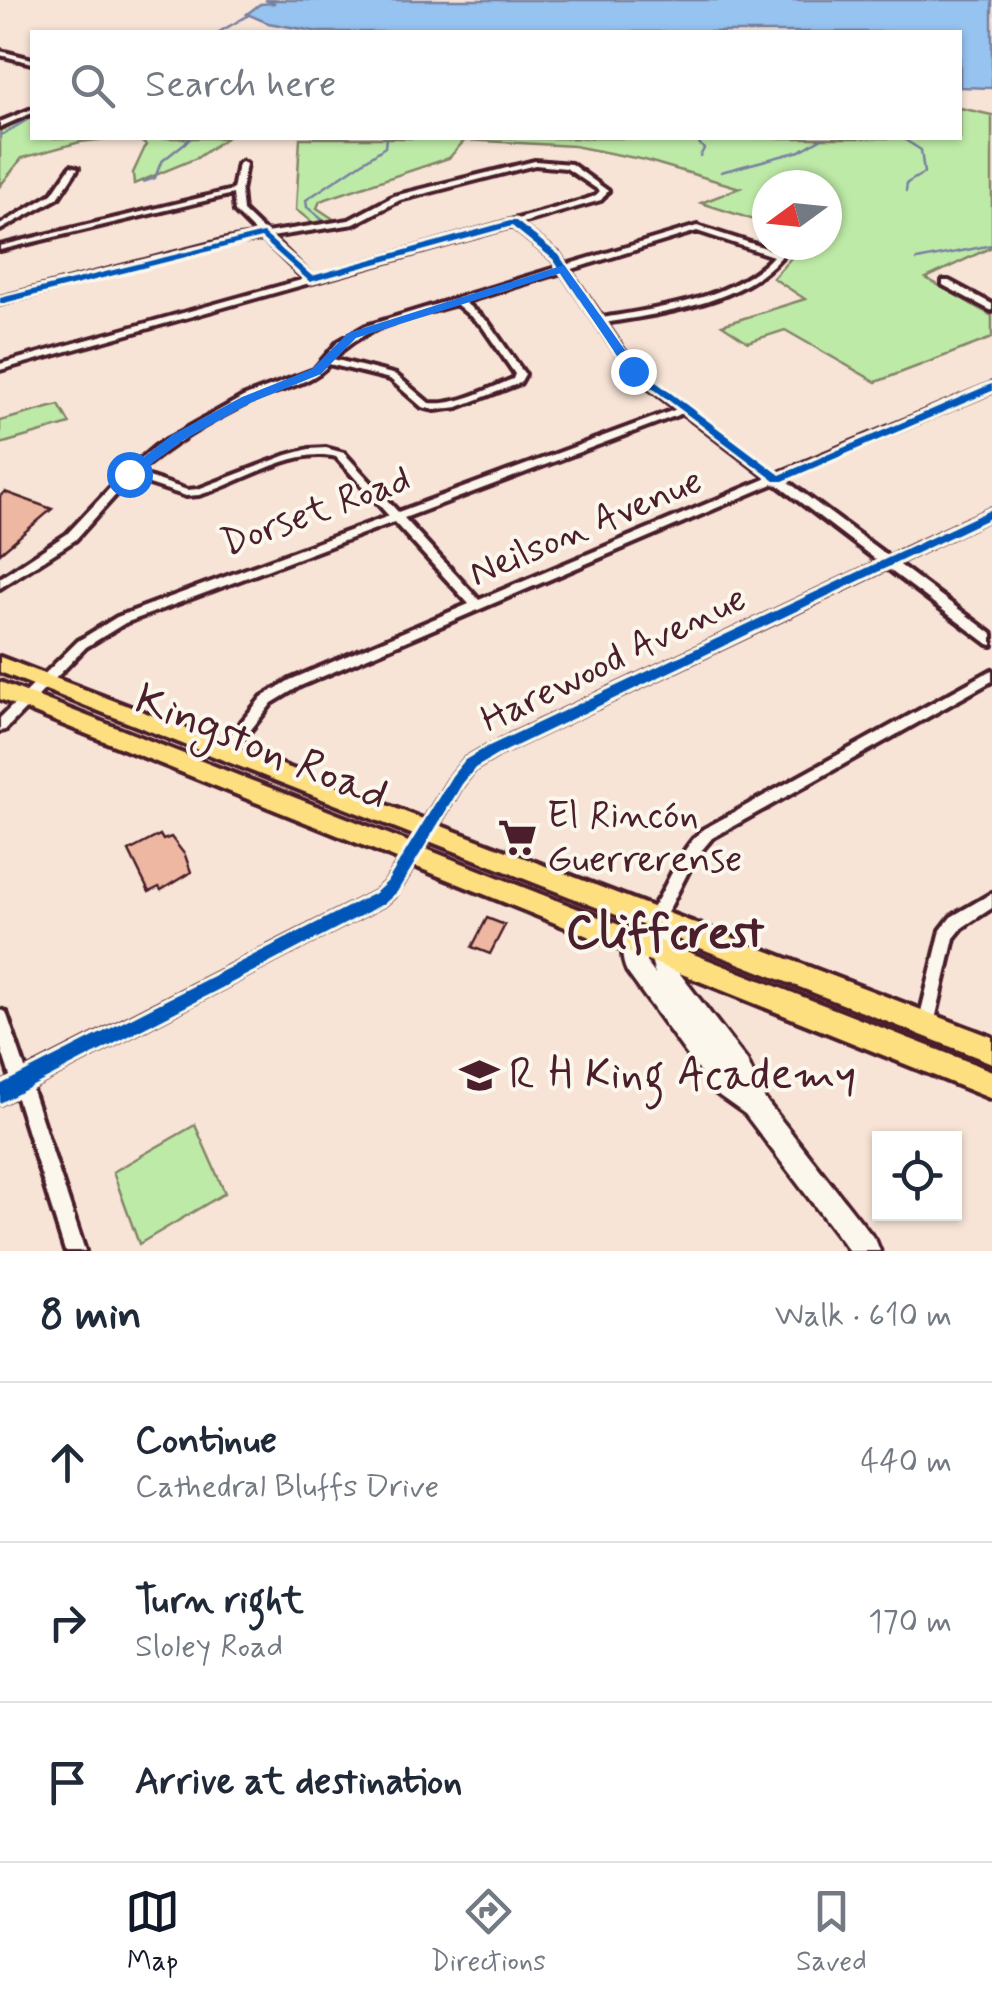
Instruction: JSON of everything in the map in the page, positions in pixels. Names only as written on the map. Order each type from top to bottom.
[{"type":"main road","name":"Kingston Road","points":[[0,664],[992,1050]]},
{"type":"main road","name":"Kingston Road","points":[[0,690],[992,1085]]},
{"type":"main road","points":[[652,920],[634,944],[635,965],[723,1083],[755,1107]]},
{"type":"main road","points":[[652,920],[667,975],[738,1069],[755,1107],[866,1251]]},
{"type":"street","points":[[0,53],[30,60]]},
{"type":"street","points":[[0,125],[30,111]]},
{"type":"street","points":[[0,301],[263,235],[351,222],[397,198],[553,162],[574,168],[603,192],[594,200],[0,367]]},
{"type":"street","points":[[242,164],[237,191],[239,212],[310,279]]},
{"type":"street","points":[[0,228],[55,196],[74,168]]},
{"type":"street","points":[[0,248],[237,191]]},
{"type":"street","points":[[513,223],[546,248],[564,268],[629,366],[992,641]]},
{"type":"street","points":[[0,584],[71,537],[129,474],[177,438],[247,400],[317,372],[352,335],[702,228],[778,255],[757,278],[656,312],[599,321]]},
{"type":"street","points":[[946,283],[992,308]]},
{"type":"street","points":[[328,361],[393,377],[426,404],[436,407],[454,405],[517,380],[520,374],[495,336],[457,301]]},
{"type":"street","name":"Neilson Avenue","points":[[225,752],[276,692],[992,388]]},
{"type":"street","name":"Dorset Road","points":[[0,726],[82,644],[120,620],[685,409]]},
{"type":"street","points":[[129,474],[186,492],[198,492],[322,448],[340,454],[477,606]]},
{"type":"street","name":"Harewood Avenue","points":[[0,1094],[380,898],[392,887],[470,764],[492,750],[992,512]]},
{"type":"street","points":[[652,920],[665,906],[684,860],[708,834],[992,675]]},
{"type":"street","points":[[926,1024],[947,935],[957,922],[992,900]]},
{"type":"street","points":[[0,1018],[76,1251]]},
{"type":"green space","points":[[962,108],[992,115],[992,247],[926,278],[992,316],[992,338],[876,382],[785,330],[748,342],[722,325],[805,299],[773,278],[789,260],[842,260],[842,170],[752,170],[752,219],[701,203],[740,188],[645,160],[574,146],[465,140],[962,140]]},
{"type":"green space","points":[[30,114],[30,140],[98,140],[22,158],[0,186],[0,131]]},
{"type":"green space","points":[[139,140],[223,140],[197,158],[134,184],[133,173],[146,145]]},
{"type":"green space","points":[[300,140],[465,140],[449,158],[320,201],[317,208],[335,220],[316,225],[296,210]]},
{"type":"green space","points":[[59,405],[70,424],[0,444],[0,421]]},
{"type":"green space","points":[[195,1125],[225,1193],[139,1244],[113,1172]]},
{"type":"water","points":[[265,0],[992,0],[992,88],[962,87],[962,30],[308,30],[268,23],[247,14],[260,4],[275,3]]},
{"type":"building","points":[[5,492],[52,509],[0,553],[0,496]]},
{"type":"building","points":[[160,835],[163,840],[171,837],[185,855],[191,872],[161,890],[159,887],[149,892],[129,851]]},
{"type":"building","points":[[487,918],[505,925],[490,954],[472,947]]},
{"type":"waterway","points":[[223,30],[249,15]]},
{"type":"waterway","points":[[0,136],[30,118]]},
{"type":"waterway","points":[[143,182],[155,178],[161,162],[188,140]]},
{"type":"waterway","points":[[325,222],[307,207],[306,200],[385,147],[386,140]]},
{"type":"waterway","points":[[697,140],[704,149],[700,156]]},
{"type":"waterway","points":[[721,172],[800,151],[819,140]]},
{"type":"waterway","points":[[905,140],[921,150],[924,173],[907,183],[906,191]]},
{"type":"waterway","points":[[917,260],[992,245]]},
{"type":"cycle path","points":[[0,301],[263,235],[310,279],[513,223],[556,257],[629,366],[779,479],[992,387]]},
{"type":"cycle path","points":[[0,1094],[380,898],[392,887],[457,780],[470,764],[492,751],[992,513]]},
{"type":"place","name":"El Rincón Guerrerense","points":[[517,838]]},
{"type":"place","name":"R H King Academy","points":[[479,1075]]},
{"type":"district","name":"Cliffcrest","points":[[665,933]]},
{"type":"route","points":[[129,474],[177,438],[247,400],[317,372],[352,335],[564,268],[633,371]]}]
